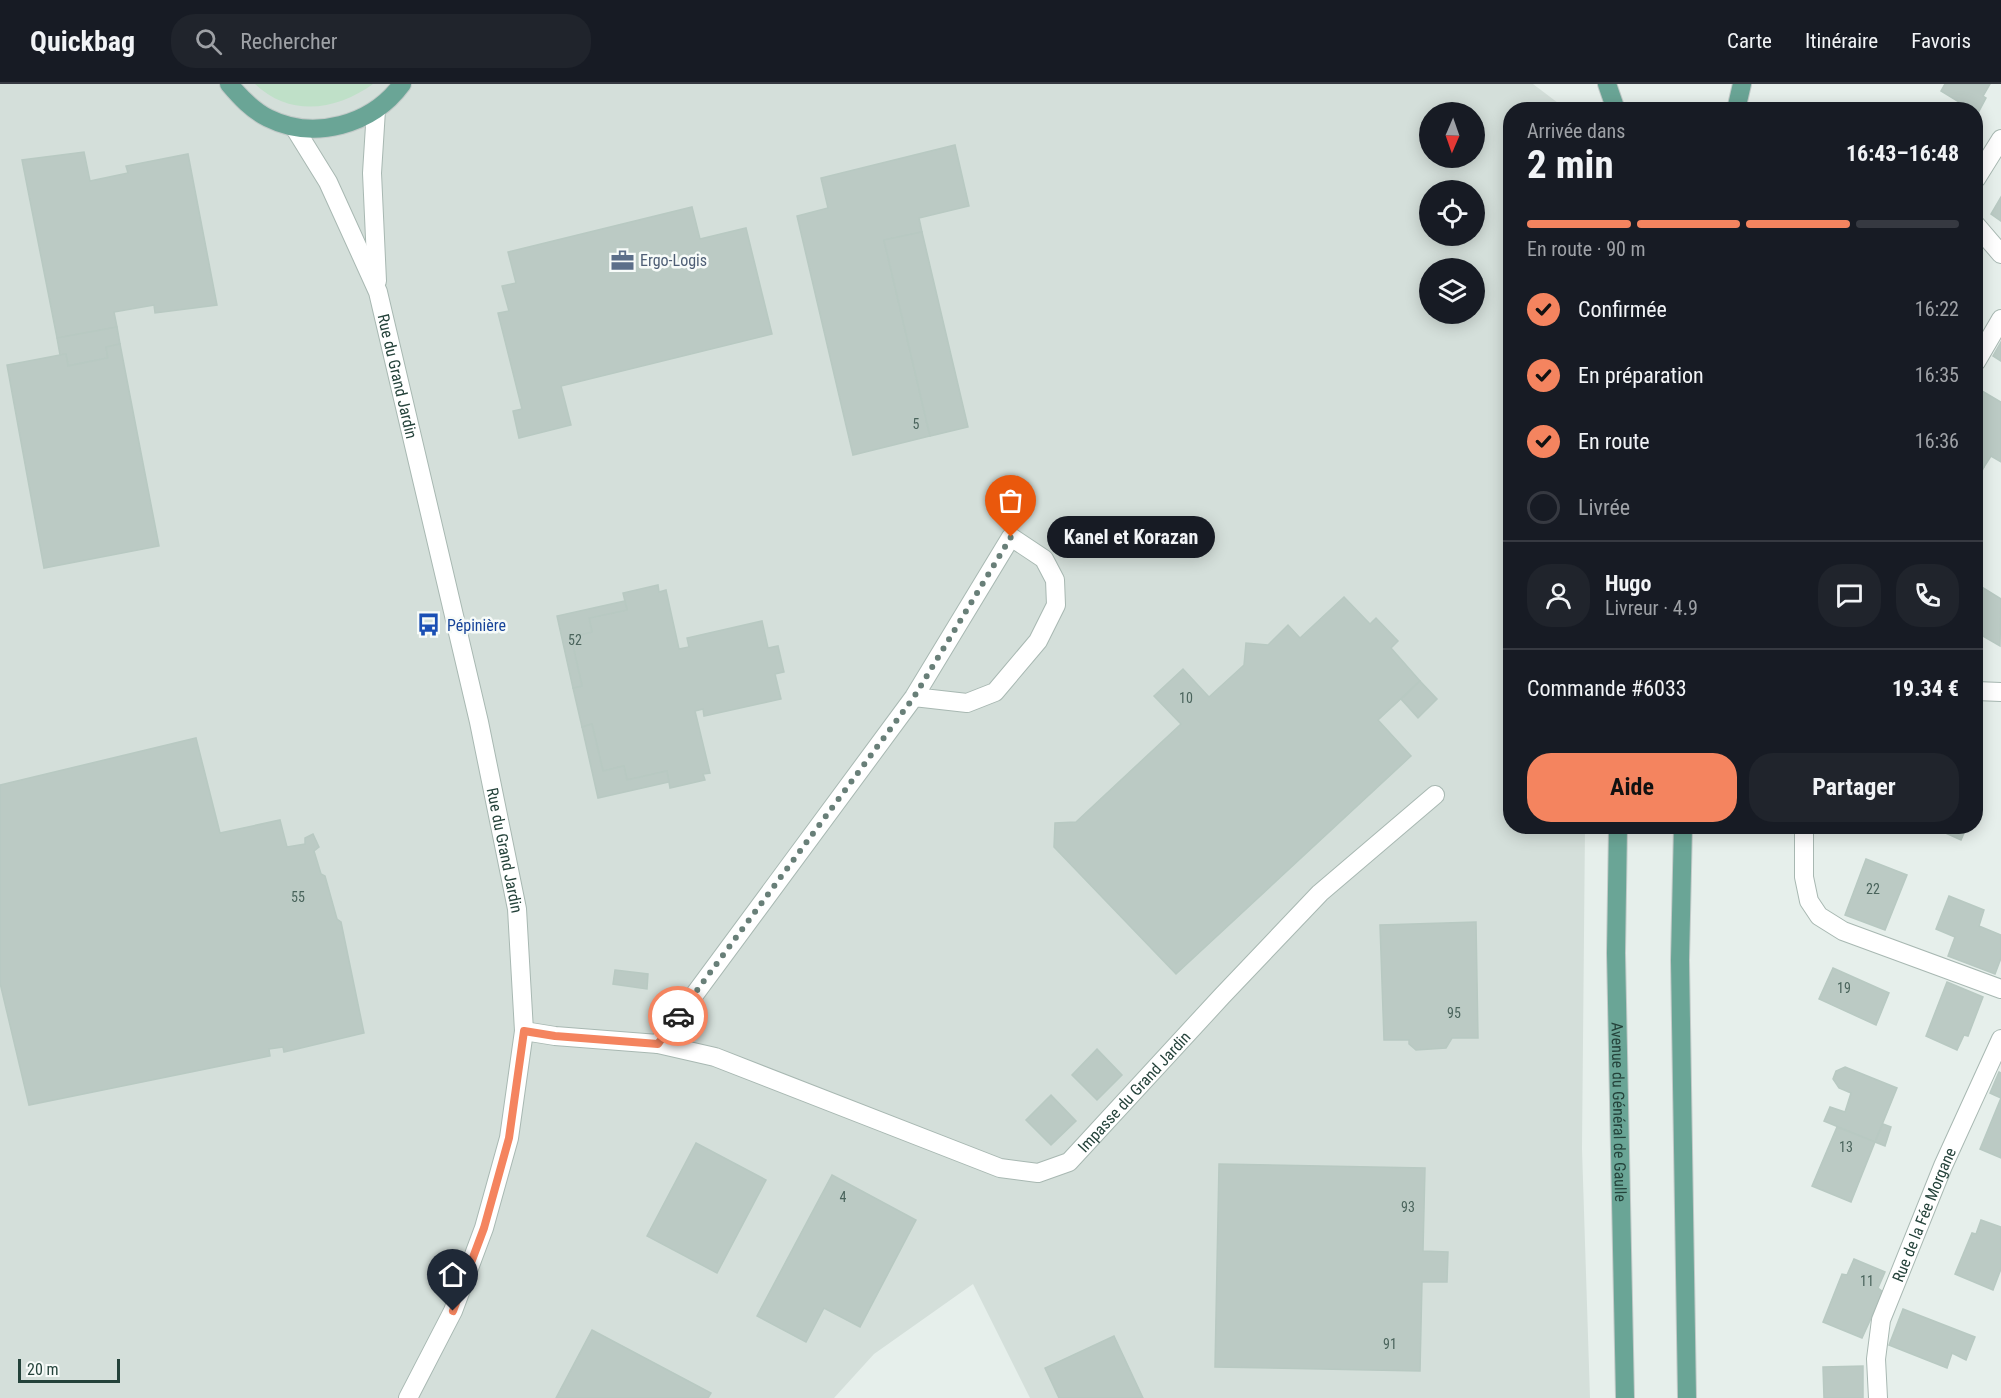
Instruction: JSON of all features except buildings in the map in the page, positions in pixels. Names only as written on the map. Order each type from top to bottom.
[{"type":"main road","points":[[229,84],[245,102],[268,118],[294,127],[323,129],[350,123],[376,110],[402,84]]},
{"type":"main road","points":[[1607,84],[1613,102]]},
{"type":"main road","points":[[1738,102],[1742,84]]},
{"type":"main road","name":"Avenue du Général de Gaulle","points":[[1618,834],[1616,965],[1625,1398]]},
{"type":"main road","points":[[1683,834],[1680,960],[1687,1398]]},
{"type":"street","name":"Rue du Grand Jardin","points":[[376,110],[372,172],[378,292],[478,722],[517,909],[524,1031],[509,1138],[484,1228],[453,1311],[408,1398]]},
{"type":"street","name":"Rue du Grand Jardin","points":[[294,127],[328,182],[378,292]]},
{"type":"street","points":[[1983,168],[2001,139]]},
{"type":"street","points":[[1983,233],[2001,254]]},
{"type":"street","points":[[1983,350],[2001,319]]},
{"type":"street","points":[[658,1044],[914,697],[1011,537],[1044,559],[1055,580],[1056,605],[1038,641],[995,692],[967,703],[914,697]]},
{"type":"street","points":[[1983,692],[2001,692]]},
{"type":"street","name":"Impasse du Grand Jardin","points":[[524,1031],[555,1036],[658,1044],[715,1058],[1000,1168],[1038,1173],[1069,1162],[1320,893],[1435,795]]},
{"type":"street","points":[[1804,834],[1804,877],[1809,901],[1819,916],[1843,931],[2001,989]]},
{"type":"street","name":"Rue de la Fée Morgane","points":[[1878,1398],[1876,1359],[1881,1320],[1943,1166],[2001,1039]]},
{"type":"shaded area","points":[[0,84],[1533,84],[1557,102],[1503,102],[1503,834],[1585,834],[1582,1149],[1590,1398],[1030,1398],[973,1284],[874,1354],[834,1398],[0,1398]]},
{"type":"green space","points":[[255,84],[373,84],[344,100],[314,106],[299,106],[269,95]]},
{"type":"way so far","points":[[678,1016],[914,697],[1011,537]]},
{"type":"place","name":"Ergo-Logis","points":[[622,260]]},
{"type":"place","name":"Kanel et Korazan","points":[[1011,537]]},
{"type":"place","name":"Pépinière","points":[[429,625]]},
{"type":"route","points":[[453,1311],[484,1228],[509,1138],[524,1031],[555,1036],[658,1044],[678,1016]]}]
